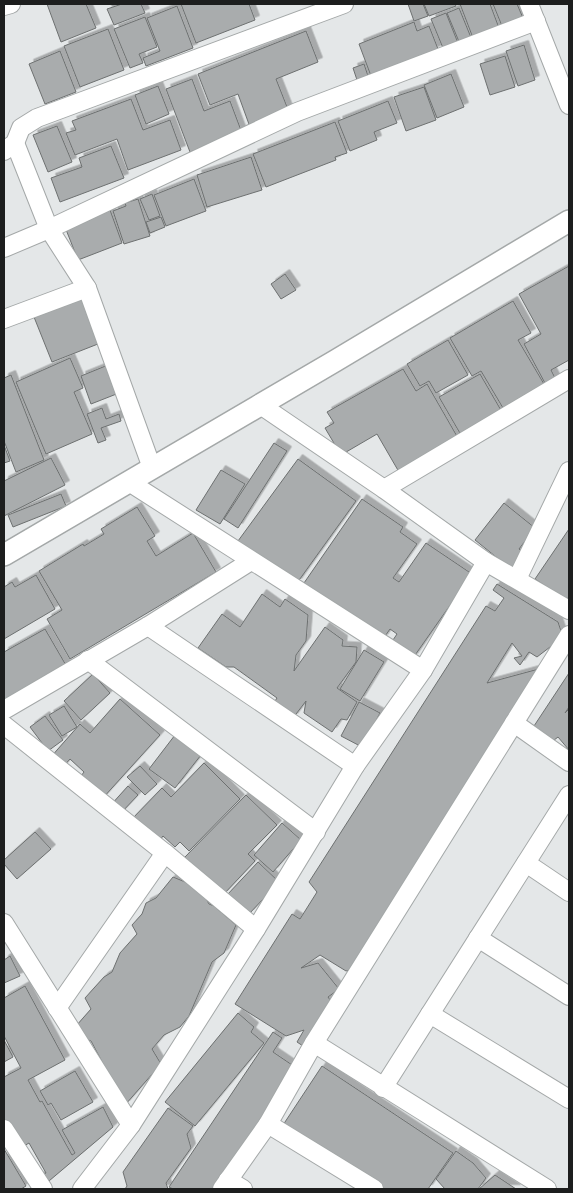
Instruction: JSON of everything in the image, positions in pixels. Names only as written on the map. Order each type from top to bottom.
[{"type":"street","points":[[4,6],[11,4]]},
{"type":"street","points":[[152,468],[88,288],[49,229],[9,147],[21,128],[37,118],[326,7],[344,4]]},
{"type":"street","points":[[529,4],[569,105]]},
{"type":"street","points":[[4,248],[49,229],[298,112],[536,21]]},
{"type":"street","points":[[4,555],[569,221]]},
{"type":"street","points":[[4,319],[88,288]]},
{"type":"street","points":[[384,489],[569,379]]},
{"type":"street","points":[[260,404],[486,562],[569,610]]},
{"type":"street","points":[[517,579],[569,471]]},
{"type":"street","points":[[129,482],[423,670]]},
{"type":"street","points":[[4,710],[148,626],[251,561]]},
{"type":"street","points":[[82,1189],[131,1125],[256,929],[355,766],[423,670],[486,562]]},
{"type":"street","points":[[148,626],[355,766]]},
{"type":"street","points":[[231,1186],[314,1043],[569,636]]},
{"type":"street","points":[[88,660],[316,832]]},
{"type":"street","points":[[514,723],[569,762]]},
{"type":"street","points":[[4,726],[166,853],[256,929]]},
{"type":"street","points":[[383,1088],[569,794]]},
{"type":"street","points":[[57,1008],[166,853]]},
{"type":"street","points":[[526,864],[569,892]]},
{"type":"street","points":[[4,923],[131,1125]]},
{"type":"street","points":[[478,938],[569,996]]},
{"type":"street","points":[[430,1014],[569,1099]]},
{"type":"street","points":[[314,1043],[547,1189]]},
{"type":"street","points":[[268,1124],[374,1189]]},
{"type":"street","points":[[4,1129],[43,1189]]},
{"type":"building","points":[[47,4],[86,4],[96,28],[61,42]]},
{"type":"building","points":[[122,4],[141,4],[145,13],[114,25],[107,9]]},
{"type":"building","points":[[181,4],[249,4],[255,20],[196,43]]},
{"type":"building","points":[[408,4],[423,4],[428,16],[414,21]]},
{"type":"building","points":[[424,4],[455,4],[456,6],[429,16]]},
{"type":"building","points":[[460,4],[490,4],[499,28],[473,38]]},
{"type":"building","points":[[493,4],[517,4],[523,18],[502,26]]},
{"type":"building","points":[[177,6],[193,48],[146,66],[143,58],[160,51],[147,18]]},
{"type":"building","points":[[459,8],[472,40],[460,44],[447,13]]},
{"type":"building","points":[[446,13],[458,43],[443,48],[431,19]]},
{"type":"building","points":[[145,17],[157,47],[139,54],[143,63],[130,68],[114,29]]},
{"type":"building","points":[[414,22],[417,31],[429,26],[438,49],[371,76],[359,44]]},
{"type":"building","points":[[108,29],[124,70],[80,87],[64,46]]},
{"type":"building","points":[[306,31],[318,62],[276,79],[289,112],[250,127],[238,94],[210,105],[198,74]]},
{"type":"building","points":[[524,45],[535,80],[518,86],[506,51]]},
{"type":"building","points":[[60,51],[76,92],[45,104],[29,64]]},
{"type":"building","points":[[505,56],[515,87],[490,95],[480,64]]},
{"type":"building","points":[[364,64],[369,79],[358,83],[353,68]]},
{"type":"building","points":[[451,74],[464,107],[437,118],[424,85]]},
{"type":"building","points":[[192,79],[204,111],[230,101],[242,133],[190,152],[166,89]]},
{"type":"building","points":[[158,86],[169,114],[146,124],[135,95]]},
{"type":"building","points":[[424,87],[436,120],[406,131],[394,97]]},
{"type":"building","points":[[131,99],[143,130],[170,120],[181,150],[128,170],[117,139],[75,155],[66,133],[76,130],[72,121]]},
{"type":"building","points":[[388,101],[397,123],[374,132],[377,140],[350,151],[338,121]]},
{"type":"building","points":[[335,122],[347,153],[335,157],[336,160],[266,187],[253,154]]},
{"type":"building","points":[[57,126],[72,162],[48,172],[33,135]]},
{"type":"building","points":[[111,146],[124,178],[60,202],[51,178],[82,167],[79,158]]},
{"type":"building","points":[[251,157],[262,190],[207,207],[197,175]]},
{"type":"building","points":[[194,179],[206,211],[166,226],[154,195]]},
{"type":"building","points":[[152,194],[160,216],[149,220],[140,199]]},
{"type":"building","points":[[138,199],[150,236],[124,244],[113,211],[126,206],[125,203]]},
{"type":"building","points":[[110,210],[122,243],[78,260],[65,227]]},
{"type":"building","points":[[161,217],[165,227],[150,233],[146,222]]},
{"type":"building","points":[[569,266],[569,360],[551,370],[556,380],[546,385],[524,344],[541,334],[519,294]]},
{"type":"building","points":[[285,274],[296,290],[281,299],[271,284]]},
{"type":"building","points":[[85,297],[103,342],[52,362],[34,317]]},
{"type":"building","points":[[513,301],[531,333],[518,340],[544,384],[503,408],[481,371],[472,376],[450,338]]},
{"type":"building","points":[[448,340],[468,375],[436,393],[429,381],[420,386],[407,364]]},
{"type":"building","points":[[70,358],[83,388],[74,392],[92,434],[46,454],[16,382]]},
{"type":"building","points":[[108,365],[119,393],[91,404],[81,376]]},
{"type":"building","points":[[403,369],[416,391],[427,384],[458,438],[399,472],[377,434],[341,455],[325,428],[334,423],[327,412]]},
{"type":"building","points":[[480,374],[502,412],[461,435],[439,397]]},
{"type":"building","points":[[11,375],[44,460],[16,472],[4,441],[4,378]]},
{"type":"building","points":[[102,408],[106,419],[119,414],[121,421],[101,428],[106,440],[98,443],[87,414]]},
{"type":"building","points":[[274,443],[287,451],[238,528],[224,519]]},
{"type":"building","points":[[4,445],[10,461],[4,463]]},
{"type":"building","points":[[51,458],[65,485],[4,516],[4,481]]},
{"type":"building","points":[[298,459],[356,501],[297,583],[238,541]]},
{"type":"building","points":[[221,470],[245,484],[220,524],[196,510]]},
{"type":"building","points":[[61,494],[66,506],[13,527],[8,515]]},
{"type":"building","points":[[362,499],[403,527],[400,532],[417,544],[393,578],[399,582],[426,543],[472,574],[413,658],[391,643],[397,634],[390,629],[383,639],[304,583]]},
{"type":"building","points":[[504,503],[535,528],[519,549],[524,553],[511,569],[475,540]]},
{"type":"building","points":[[137,507],[155,536],[147,541],[156,556],[193,533],[216,572],[70,659],[47,619],[62,610],[39,571],[83,544],[84,546],[104,534],[101,529]]},
{"type":"building","points":[[569,529],[569,599],[567,598],[566,600],[535,579]]},
{"type":"building","points":[[36,575],[55,609],[4,639],[4,587],[12,582],[15,587]]},
{"type":"building","points":[[497,584],[558,622],[563,637],[537,657],[529,652],[520,665],[514,658],[522,656],[512,643],[487,683],[546,667],[357,968],[346,971],[320,955],[301,968],[318,963],[339,989],[328,997],[335,1007],[309,1050],[297,1042],[304,1030],[286,1036],[235,1004],[292,914],[300,919],[317,892],[309,882],[486,606],[495,611],[504,598],[493,590]]},
{"type":"building","points":[[262,594],[280,607],[285,599],[308,615],[306,641],[296,655],[294,671],[325,627],[343,640],[342,646],[357,647],[356,662],[337,688],[357,702],[347,720],[341,719],[332,732],[304,713],[306,701],[293,718],[273,704],[277,698],[234,667],[226,667],[198,648],[222,614],[240,627]]},
{"type":"building","points":[[45,629],[67,667],[4,703],[4,652]]},
{"type":"building","points":[[364,650],[384,662],[360,701],[340,689]]},
{"type":"building","points":[[569,673],[569,707],[565,713],[569,709],[569,750],[558,737],[549,744],[534,726]]},
{"type":"building","points":[[93,674],[110,693],[81,720],[64,701]]},
{"type":"building","points":[[120,699],[160,735],[102,799],[81,776],[84,772],[70,759],[62,768],[50,758],[80,724],[90,733]]},
{"type":"building","points":[[359,702],[380,713],[362,747],[341,736]]},
{"type":"building","points":[[64,706],[77,727],[62,736],[49,715]]},
{"type":"building","points":[[45,716],[63,740],[48,751],[30,727]]},
{"type":"building","points":[[175,735],[201,755],[175,788],[149,769]]},
{"type":"building","points":[[204,763],[240,799],[189,851],[180,842],[175,847],[163,836],[156,844],[131,820],[162,788],[171,797]]},
{"type":"building","points":[[140,766],[157,784],[145,795],[127,777]]},
{"type":"building","points":[[128,786],[138,795],[120,814],[110,806]]},
{"type":"building","points":[[246,795],[277,825],[248,854],[255,861],[223,895],[184,858]]},
{"type":"building","points":[[282,823],[301,840],[273,872],[254,855]]},
{"type":"building","points":[[35,832],[51,849],[17,879],[4,864],[4,860]]},
{"type":"building","points":[[258,862],[279,882],[249,914],[227,895]]},
{"type":"building","points":[[173,877],[200,888],[209,904],[236,925],[224,953],[212,962],[189,1016],[180,1027],[164,1035],[152,1049],[161,1064],[125,1105],[91,1041],[83,1038],[76,1026],[91,1009],[85,998],[104,977],[112,972],[120,953],[137,934],[132,925],[142,914],[146,903],[156,898]]},
{"type":"building","points":[[10,956],[20,976],[4,983],[4,960]]},
{"type":"building","points":[[25,986],[65,1060],[28,1080],[72,1155],[75,1153],[62,1130],[103,1107],[113,1127],[43,1186],[38,1177],[46,1173],[29,1143],[19,1149],[4,1121],[4,1077],[21,1068],[4,1036],[4,998]]},
{"type":"building","points":[[238,1013],[254,1027],[251,1032],[264,1043],[195,1126],[165,1102]]},
{"type":"building","points":[[273,1032],[282,1038],[273,1052],[298,1069],[216,1189],[173,1189],[169,1187]]},
{"type":"building","points":[[4,1040],[13,1057],[4,1062]]},
{"type":"building","points":[[322,1066],[453,1153],[428,1189],[382,1189],[283,1125]]},
{"type":"building","points":[[75,1071],[93,1102],[61,1120],[51,1103],[48,1105],[40,1091]]},
{"type":"building","points":[[168,1108],[193,1126],[187,1134],[191,1148],[166,1183],[168,1189],[125,1189],[127,1186],[123,1172]]},
{"type":"building","points":[[4,1149],[26,1186],[21,1189],[4,1189]]},
{"type":"building","points":[[456,1151],[473,1163],[486,1178],[478,1189],[445,1189],[436,1179]]},
{"type":"building","points":[[495,1175],[516,1189],[479,1189]]}]
